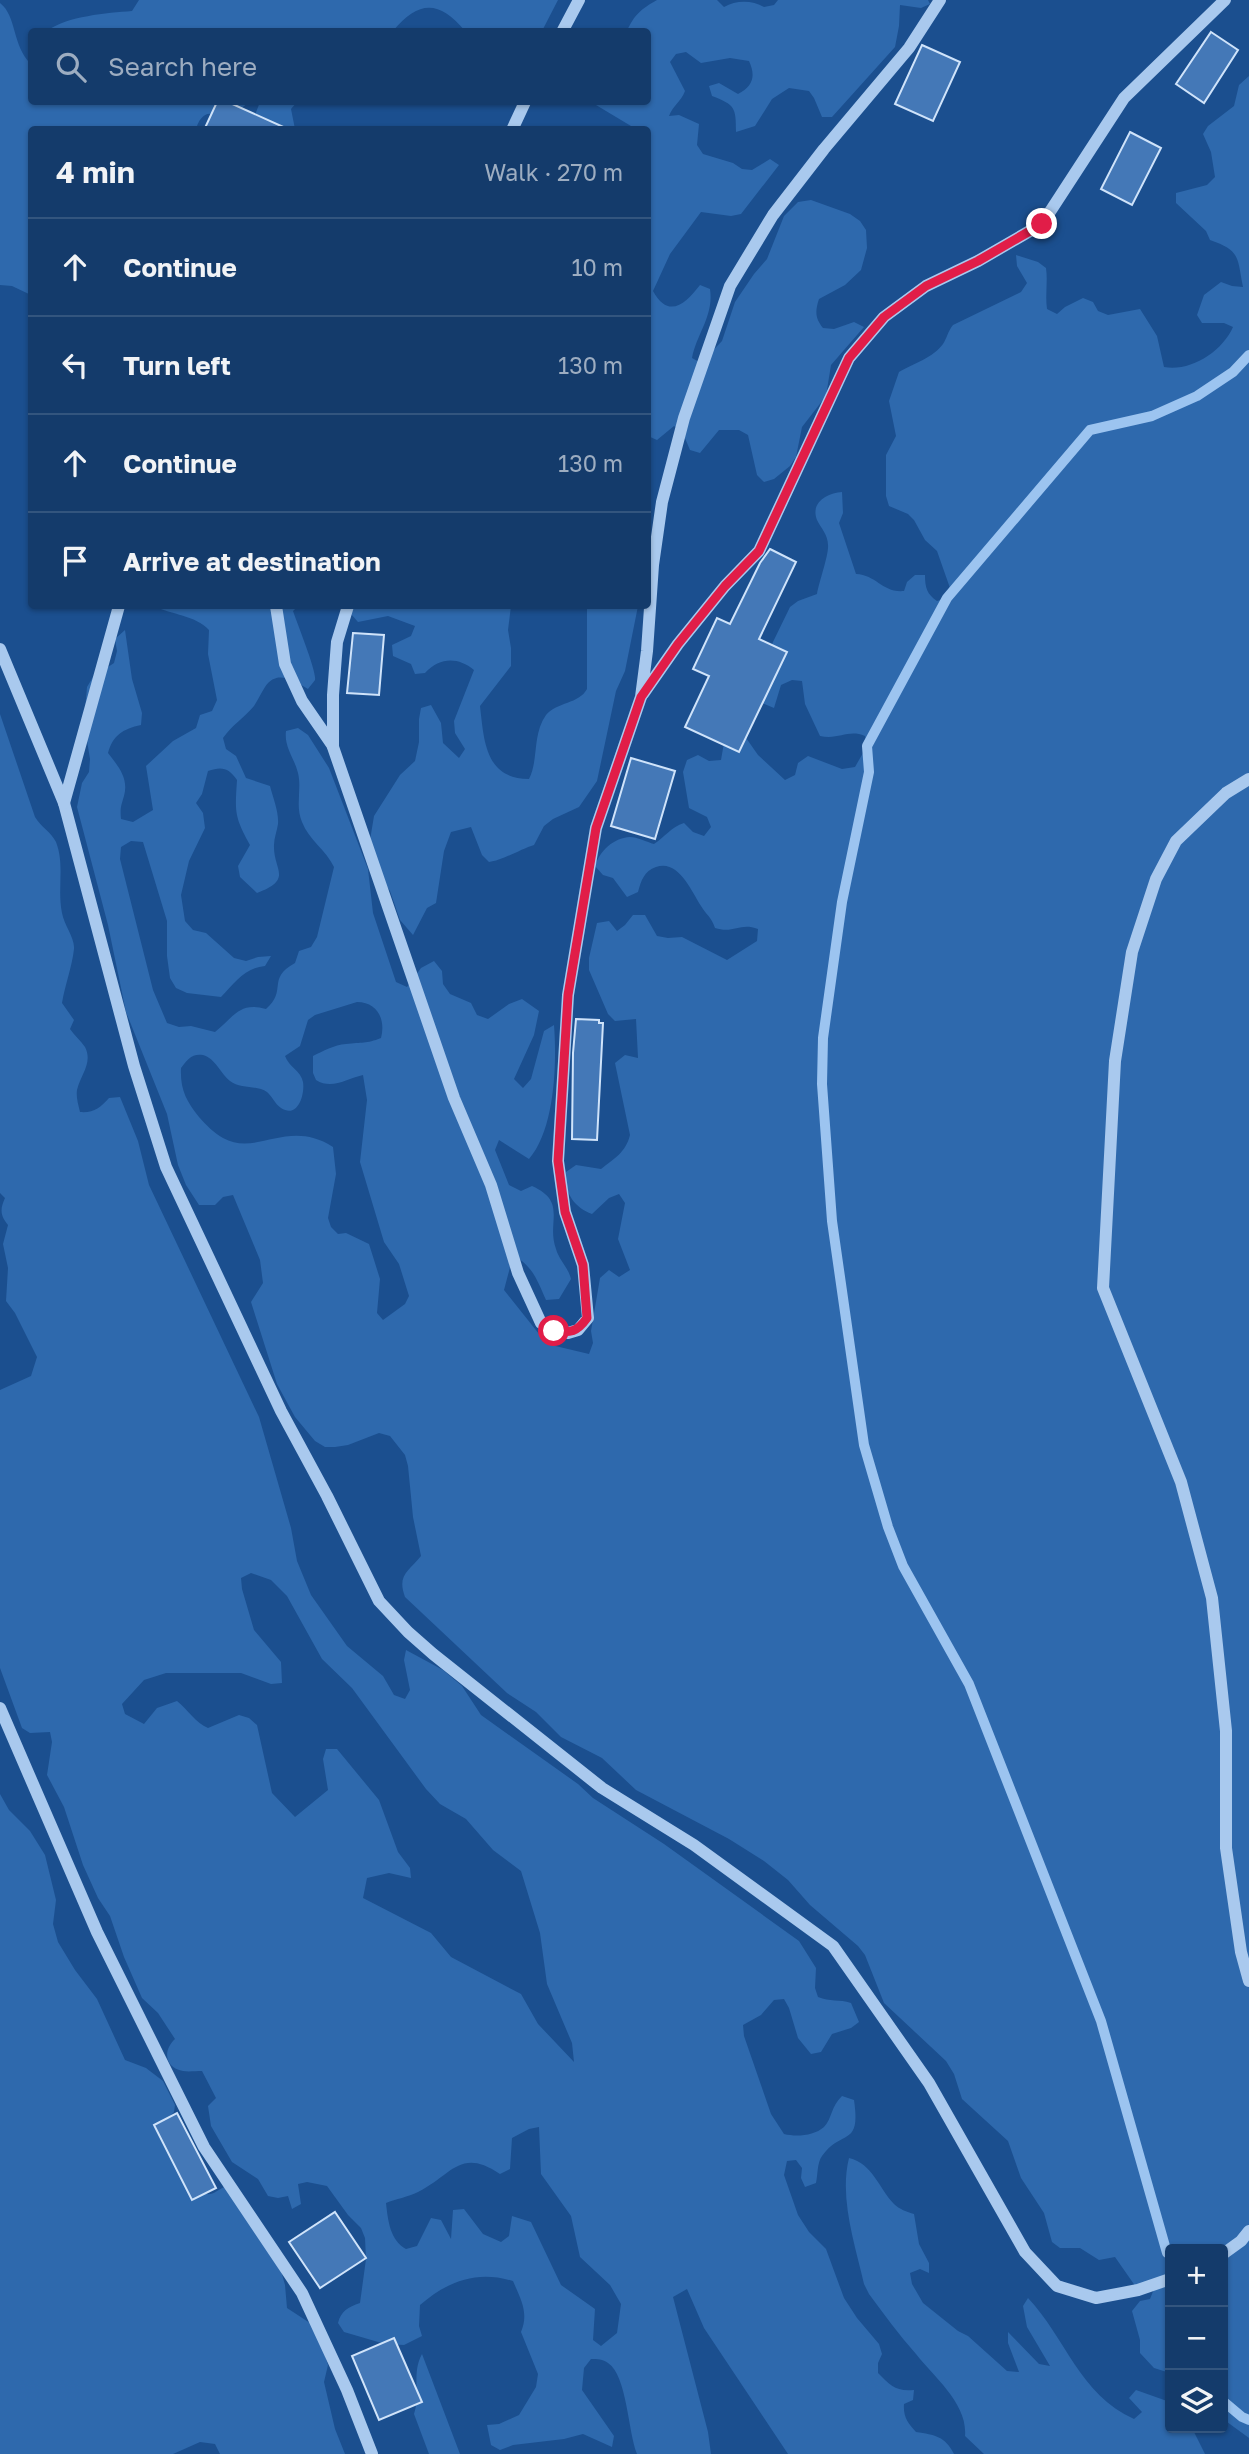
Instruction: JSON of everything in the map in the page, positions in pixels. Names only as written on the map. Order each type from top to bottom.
[{"type":"street","points":[[564,28],[579,0]]},
{"type":"street","points":[[651,594],[662,502],[684,418],[730,286],[773,215],[824,149],[909,48],[940,0]]},
{"type":"street","points":[[641,697],[678,644],[725,586],[759,551],[849,358],[884,317],[926,286],[978,261],[1042,224],[1124,98],[1225,0]]},
{"type":"street","points":[[514,126],[524,105]]},
{"type":"street","points":[[64,803],[118,609]]},
{"type":"street","points":[[276,609],[285,664],[302,701],[333,747],[454,1098],[491,1185],[518,1273],[541,1323],[554,1331],[568,1333],[578,1331],[587,1318],[583,1265],[565,1212],[558,1161],[568,995],[596,828],[641,697],[650,609]]},
{"type":"street","points":[[333,747],[332,695],[337,642],[347,609]]},
{"type":"street","points":[[0,649],[64,803],[134,1066],[166,1167],[281,1411],[379,1601],[433,1654],[602,1788],[694,1845],[833,1946],[929,2083],[1025,2252],[1057,2286],[1096,2298],[1138,2290],[1165,2281]]},
{"type":"street","points":[[1249,779],[1226,793],[1176,842],[1156,879],[1132,952],[1115,1060],[1102,1288],[1181,1482],[1212,1598],[1226,1731],[1226,1848],[1241,1952],[1249,1981]]},
{"type":"street","points":[[0,1708],[97,1932],[198,2135],[302,2293],[347,2390],[372,2454]]},
{"type":"street","points":[[1228,2250],[1249,2231]]},
{"type":"shaded area","points":[[139,0],[558,0],[544,28],[462,28],[438,9],[429,8],[420,9],[396,28],[52,28],[99,14],[132,11]]},
{"type":"shaded area","points":[[657,0],[717,0],[724,7],[744,2],[764,7],[774,5],[778,0],[928,0],[930,4],[921,8],[900,5],[895,47],[832,117],[822,117],[809,91],[789,88],[772,99],[755,126],[736,132],[733,108],[712,96],[709,86],[719,83],[738,94],[743,91],[752,80],[749,61],[730,58],[701,63],[686,52],[676,54],[670,62],[685,91],[669,116],[679,115],[699,124],[697,145],[703,154],[733,163],[742,169],[752,170],[770,159],[779,165],[741,214],[731,216],[701,212],[670,254],[653,291],[659,300],[671,307],[689,298],[700,285],[710,289],[710,308],[692,358],[701,363],[722,341],[735,302],[767,259],[784,216],[798,202],[811,200],[850,214],[860,221],[866,230],[867,248],[861,270],[845,285],[819,299],[816,311],[823,328],[834,329],[854,322],[864,327],[831,365],[826,396],[802,427],[796,457],[790,466],[774,479],[764,482],[757,475],[748,435],[739,430],[719,430],[700,453],[690,450],[682,431],[674,426],[657,440],[651,437],[651,126],[631,126],[596,105],[651,105],[651,28],[628,28],[647,6]]},
{"type":"shaded area","points":[[0,3],[9,15],[28,60],[28,105],[245,105],[235,113],[207,114],[197,126],[28,126],[28,294],[12,286],[0,285]]},
{"type":"shaded area","points":[[1249,76],[1249,2438],[1228,2423],[1228,2244],[1165,2244],[1165,2371],[1154,2368],[1140,2353],[1140,2340],[1132,2311],[1140,2301],[1150,2299],[1154,2289],[1138,2290],[1115,2257],[1099,2260],[1080,2248],[1060,2248],[1052,2242],[1044,2213],[1021,2178],[1008,2141],[962,2099],[954,2074],[946,2061],[884,2003],[865,1955],[858,1946],[764,1861],[729,1839],[636,1790],[602,1758],[561,1737],[536,1712],[507,1693],[405,1597],[403,1579],[421,1556],[405,1455],[390,1436],[379,1433],[348,1445],[325,1447],[315,1441],[295,1417],[277,1384],[251,1302],[263,1283],[260,1260],[233,1195],[223,1197],[215,1205],[199,1205],[186,1185],[178,1165],[167,1114],[126,1012],[108,925],[77,807],[82,783],[89,772],[90,759],[84,722],[87,687],[93,677],[114,663],[117,651],[115,639],[125,630],[132,679],[142,713],[141,725],[120,734],[108,753],[122,773],[125,784],[121,819],[133,822],[153,810],[146,766],[173,741],[196,728],[200,715],[212,711],[217,700],[208,654],[209,630],[190,618],[161,609],[295,609],[293,611],[315,680],[308,689],[286,678],[270,682],[254,706],[223,738],[226,749],[236,756],[246,778],[270,786],[278,819],[274,854],[278,878],[268,888],[257,893],[240,877],[238,866],[250,845],[237,814],[237,780],[225,769],[217,769],[208,771],[202,794],[196,803],[203,813],[205,828],[189,861],[181,895],[185,921],[193,930],[206,933],[234,958],[246,961],[271,956],[265,966],[246,973],[221,997],[187,993],[176,988],[170,978],[167,956],[167,921],[143,842],[131,841],[121,847],[120,859],[153,990],[167,1023],[215,1032],[243,1009],[266,1009],[276,996],[281,974],[295,963],[299,951],[311,947],[317,937],[334,867],[305,828],[300,816],[298,773],[286,737],[286,731],[298,728],[308,735],[329,768],[368,869],[373,913],[396,982],[407,987],[421,968],[434,961],[442,971],[443,984],[450,994],[471,1003],[477,1015],[488,1019],[509,1004],[522,999],[539,1011],[534,1035],[514,1079],[523,1088],[531,1079],[544,1031],[554,1025],[552,1095],[538,1146],[529,1159],[499,1140],[495,1150],[509,1185],[521,1191],[532,1186],[550,1199],[554,1213],[556,1249],[571,1279],[559,1299],[546,1300],[530,1269],[513,1256],[504,1290],[547,1344],[589,1354],[593,1343],[591,1331],[600,1278],[609,1270],[619,1277],[630,1270],[618,1239],[625,1203],[619,1194],[609,1198],[592,1214],[585,1211],[575,1203],[568,1192],[566,1172],[576,1165],[601,1169],[626,1146],[630,1135],[615,1063],[625,1055],[638,1058],[636,1019],[615,1021],[608,1014],[589,970],[597,923],[609,921],[617,931],[633,915],[645,915],[657,936],[682,937],[727,960],[757,941],[758,929],[715,928],[683,878],[671,867],[656,867],[649,871],[638,892],[627,897],[613,878],[603,875],[595,866],[597,860],[608,846],[618,840],[633,837],[654,844],[684,823],[693,832],[704,836],[711,827],[707,817],[689,808],[683,772],[687,760],[698,755],[709,761],[721,760],[725,737],[744,735],[758,755],[785,780],[795,775],[798,763],[808,756],[842,769],[855,767],[867,746],[865,736],[820,736],[805,704],[802,681],[792,680],[781,685],[774,708],[762,703],[754,656],[772,644],[790,607],[817,594],[828,541],[815,514],[818,503],[831,494],[842,492],[843,513],[839,523],[856,574],[869,577],[896,591],[904,591],[907,582],[915,575],[925,575],[926,587],[931,596],[937,601],[947,598],[950,588],[937,551],[925,540],[908,514],[889,506],[886,496],[886,455],[896,436],[889,401],[899,372],[939,349],[953,325],[1021,292],[1027,283],[1017,266],[1016,255],[1038,262],[1046,268],[1047,309],[1057,314],[1083,298],[1093,302],[1098,311],[1108,315],[1140,309],[1157,336],[1164,367],[1174,368],[1194,363],[1213,352],[1228,336],[1233,327],[1224,323],[1202,323],[1197,315],[1204,295],[1221,282],[1243,287],[1236,256],[1210,240],[1206,231],[1176,203],[1176,193],[1207,185],[1215,177],[1211,152],[1203,134],[1208,126],[1234,106],[1239,85]],"holes":[[[357,1002],[375,1008],[381,1018],[381,1038],[337,1046],[313,1056],[313,1073],[316,1080],[328,1084],[363,1075],[367,1100],[360,1162],[384,1242],[399,1264],[409,1296],[405,1304],[383,1320],[377,1313],[380,1279],[369,1244],[346,1233],[338,1234],[331,1227],[328,1218],[336,1174],[333,1147],[317,1139],[302,1136],[248,1143],[236,1143],[223,1138],[207,1126],[191,1106],[183,1089],[181,1075],[181,1068],[188,1060],[193,1056],[203,1055],[211,1059],[230,1081],[263,1090],[281,1108],[292,1110],[299,1104],[303,1082],[285,1056],[300,1046],[308,1020],[315,1015]]]},
{"type":"shaded area","points":[[259,105],[294,105],[291,109],[294,126],[253,126]]},
{"type":"shaded area","points":[[352,609],[511,609],[508,630],[511,666],[480,706],[486,744],[495,765],[514,777],[529,779],[539,731],[546,715],[579,698],[587,689],[587,609],[637,609],[625,671],[616,691],[597,781],[579,807],[544,826],[534,845],[499,859],[489,862],[482,855],[471,827],[451,832],[444,851],[436,903],[427,908],[413,935],[400,920],[390,891],[372,866],[369,846],[374,816],[400,775],[415,761],[421,708],[431,705],[441,723],[443,743],[459,758],[465,749],[455,733],[454,721],[474,670],[462,663],[449,661],[437,664],[425,673],[415,674],[411,664],[393,656],[392,645],[411,636],[415,626],[388,616],[358,622],[351,614]]},
{"type":"shaded area","points":[[0,714],[35,817],[54,838],[59,851],[62,913],[74,949],[62,1003],[74,1020],[70,1029],[85,1047],[88,1058],[77,1090],[80,1112],[93,1111],[109,1098],[120,1097],[138,1141],[149,1185],[259,1417],[291,1528],[297,1561],[311,1595],[347,1646],[383,1676],[394,1695],[405,1699],[410,1690],[404,1660],[406,1650],[443,1670],[462,1686],[481,1715],[578,1784],[593,1798],[664,1844],[799,1941],[816,1968],[815,1988],[818,1997],[851,2003],[859,2022],[851,2028],[832,2034],[821,2052],[811,2054],[798,2038],[784,1999],[774,2000],[761,2015],[743,2025],[744,2036],[771,2114],[784,2134],[815,2132],[827,2124],[842,2096],[854,2100],[855,2125],[848,2136],[836,2142],[822,2156],[816,2183],[805,2187],[801,2178],[802,2168],[796,2160],[787,2161],[784,2175],[798,2215],[809,2232],[826,2249],[844,2298],[879,2344],[882,2354],[878,2373],[894,2387],[914,2390],[913,2400],[904,2404],[908,2423],[916,2432],[943,2440],[954,2454],[788,2454],[704,2328],[687,2289],[673,2297],[708,2432],[711,2454],[637,2454],[619,2379],[608,2363],[595,2359],[591,2359],[584,2368],[582,2390],[614,2436],[612,2447],[583,2434],[513,2445],[500,2450],[491,2445],[487,2425],[499,2424],[519,2415],[536,2387],[538,2374],[521,2332],[524,2313],[513,2281],[475,2277],[441,2290],[420,2305],[419,2326],[422,2336],[404,2345],[385,2344],[344,2332],[338,2323],[341,2315],[360,2303],[366,2259],[365,2238],[361,2228],[327,2186],[307,2182],[298,2184],[301,2204],[292,2209],[288,2196],[268,2196],[258,2179],[232,2162],[211,2126],[208,2106],[216,2098],[202,2071],[183,2071],[169,2062],[167,2053],[175,2039],[158,2013],[142,1998],[110,1916],[98,1898],[83,1865],[64,1807],[47,1775],[52,1742],[50,1732],[30,1733],[22,1728],[0,1668],[0,1390],[31,1376],[37,1357],[6,1301],[8,1268],[3,1244],[8,1225],[2,1212],[5,1198],[0,1193]],"holes":[[[251,1573],[271,1580],[287,1596],[322,1659],[352,1688],[426,1789],[440,1804],[466,1819],[493,1850],[521,1871],[540,1933],[547,1984],[572,2043],[574,2062],[538,2024],[521,1994],[451,1957],[431,1933],[363,1898],[367,1878],[389,1873],[411,1878],[410,1868],[398,1852],[379,1800],[337,1749],[326,1749],[323,1759],[328,1790],[295,1817],[272,1793],[257,1725],[249,1718],[239,1715],[208,1728],[177,1701],[157,1708],[144,1724],[125,1714],[122,1704],[144,1680],[166,1673],[241,1673],[271,1684],[282,1683],[281,1662],[254,1630],[242,1589],[241,1578]],[[539,2127],[541,2174],[571,2216],[580,2257],[610,2285],[621,2304],[617,2333],[601,2346],[593,2340],[595,2309],[561,2285],[531,2222],[512,2216],[509,2236],[501,2242],[483,2234],[464,2209],[453,2210],[451,2239],[441,2220],[431,2218],[417,2246],[406,2249],[396,2241],[391,2229],[386,2203],[418,2192],[465,2163],[486,2166],[500,2174],[510,2169],[512,2138]]]},
{"type":"shaded area","points":[[0,1794],[9,1810],[30,1831],[45,1855],[56,1900],[53,1924],[58,1942],[97,1999],[125,2060],[146,2068],[163,2081],[175,2105],[174,2112],[168,2118],[199,2191],[210,2194],[226,2186],[280,2267],[287,2308],[316,2327],[328,2365],[324,2382],[335,2429],[345,2454],[220,2454],[215,2444],[200,2442],[173,2454],[0,2454]]},
{"type":"shaded area","points":[[849,2158],[864,2165],[896,2206],[914,2214],[919,2244],[929,2263],[929,2273],[920,2269],[910,2273],[912,2284],[923,2303],[968,2336],[1007,2371],[1019,2372],[1008,2343],[1008,2332],[1039,2364],[1050,2366],[1027,2327],[1023,2306],[1028,2298],[1086,2380],[1115,2409],[1134,2419],[1142,2412],[1129,2398],[1136,2390],[1165,2400],[1165,2433],[1194,2433],[1205,2454],[984,2454],[965,2436],[964,2424],[956,2402],[898,2332],[864,2284],[847,2205],[846,2173]]},
{"type":"shaded area","points":[[422,2354],[460,2454],[429,2454],[414,2414],[417,2369]]},
{"type":"building","points":[[1211,32],[1238,50],[1204,103],[1176,84]]},
{"type":"building","points":[[922,45],[960,62],[933,121],[895,104]]},
{"type":"building","points":[[216,105],[235,105],[281,126],[206,126]]},
{"type":"building","points":[[1130,132],[1161,148],[1132,205],[1101,189]]},
{"type":"building","points":[[770,549],[796,562],[759,639],[787,652],[739,752],[685,727],[709,676],[693,669],[717,618],[730,624],[760,563]]},
{"type":"building","points":[[353,633],[384,635],[379,695],[347,693]]},
{"type":"building","points":[[631,758],[675,771],[655,839],[611,826]]},
{"type":"building","points":[[576,1019],[599,1020],[599,1023],[603,1023],[597,1140],[572,1139]]},
{"type":"building","points":[[177,2113],[216,2188],[192,2200],[154,2125]]},
{"type":"building","points":[[335,2212],[366,2258],[320,2288],[289,2242]]},
{"type":"building","points":[[394,2338],[422,2402],[379,2420],[352,2356]]},
{"type":"waterway","points":[[1165,2246],[1101,2021],[969,1684],[903,1566],[888,1527],[864,1445],[832,1221],[822,1084],[823,1038],[842,902],[869,772],[867,746],[947,598],[1090,430],[1152,416],[1197,396],[1233,372],[1249,355]]},
{"type":"waterway","points":[[1228,2405],[1249,2420]]},
{"type":"route","points":[[554,1331],[578,1331],[587,1318],[583,1265],[565,1212],[558,1161],[568,995],[596,828],[641,697],[678,644],[725,586],[759,551],[849,358],[884,317],[926,286],[978,261],[1042,224]]}]
